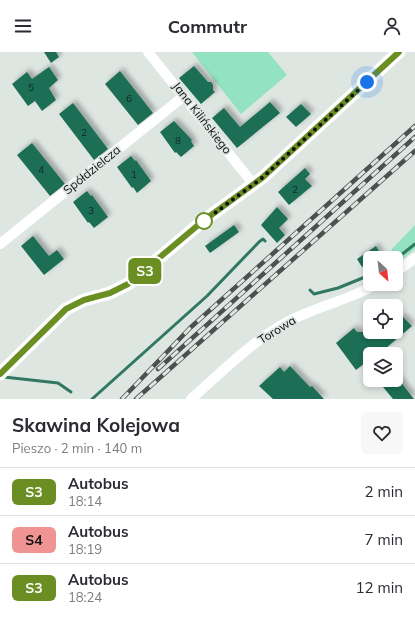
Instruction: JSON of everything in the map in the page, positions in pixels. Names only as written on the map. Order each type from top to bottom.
[{"type":"street","name":"Jana Kilińskiego","points":[[148,52],[254,185]]},
{"type":"street","points":[[2,372],[66,309],[84,300],[110,293],[128,284],[203,221],[254,185],[400,52]]},
{"type":"street","name":"Spółdzielcza","points":[[0,244],[184,96]]},
{"type":"street","points":[[403,267],[415,258]]},
{"type":"street","name":"Torowa","points":[[191,399],[271,332],[304,314],[363,291]]},
{"type":"green space","points":[[192,52],[268,52],[287,75],[241,114]]},
{"type":"green space","points":[[415,225],[415,249],[403,258],[403,251],[392,251]]},
{"type":"building","points":[[44,52],[56,52],[59,57],[51,63]]},
{"type":"building","points":[[194,66],[208,82],[211,82],[215,92],[201,104],[179,78]]},
{"type":"building","points":[[49,67],[58,80],[49,88],[56,100],[42,111],[35,101],[28,106],[12,84],[27,72],[32,79]]},
{"type":"building","points":[[120,71],[153,113],[138,125],[105,84]]},
{"type":"building","points":[[270,102],[280,113],[237,148],[212,118],[224,108],[240,127]]},
{"type":"building","points":[[73,103],[108,149],[94,160],[59,114]]},
{"type":"building","points":[[301,104],[311,114],[296,127],[286,117]]},
{"type":"building","points":[[174,121],[192,140],[191,141],[194,146],[181,157],[176,152],[175,153],[160,132]]},
{"type":"building","points":[[32,143],[65,184],[50,196],[17,155]]},
{"type":"building","points":[[131,156],[135,161],[136,160],[151,181],[137,193],[117,167]]},
{"type":"building","points":[[305,168],[310,174],[305,179],[312,186],[289,205],[278,192]]},
{"type":"building","points":[[87,191],[91,196],[92,195],[108,217],[94,228],[89,222],[88,223],[73,202]]},
{"type":"building","points":[[277,207],[288,219],[279,228],[285,235],[277,243],[261,225]]},
{"type":"building","points":[[234,225],[239,232],[210,253],[205,246]]},
{"type":"building","points":[[33,236],[49,256],[57,250],[64,259],[44,275],[21,246]]},
{"type":"building","points":[[376,246],[379,251],[369,251]]},
{"type":"building","points":[[363,255],[363,266],[362,267],[357,259]]},
{"type":"building","points":[[403,317],[412,326],[403,334]]},
{"type":"building","points":[[354,328],[357,332],[363,332],[363,339],[397,339],[387,347],[363,347],[363,364],[356,370],[336,343]]},
{"type":"building","points":[[290,366],[324,399],[273,399],[259,386],[280,367],[284,372]]},
{"type":"building","points":[[403,385],[414,399],[393,399],[383,387],[403,387]]},
{"type":"waterway","points":[[92,399],[207,296],[259,242],[263,239],[265,241]]},
{"type":"waterway","points":[[403,253],[415,244]]},
{"type":"waterway","points":[[310,290],[314,294],[338,288],[363,278]]},
{"type":"waterway","points":[[4,377],[58,383],[71,392]]},
{"type":"railway","points":[[122,399],[190,328],[415,126]]},
{"type":"railway","points":[[158,369],[415,137]]},
{"type":"railway","points":[[136,399],[415,151]]},
{"type":"bus line","name":"S3","points":[[0,374],[54,319],[66,309],[74,304],[110,293],[128,284],[203,221],[254,185],[399,52]]},
{"type":"route","points":[[204,221],[254,185],[367,82]]}]
